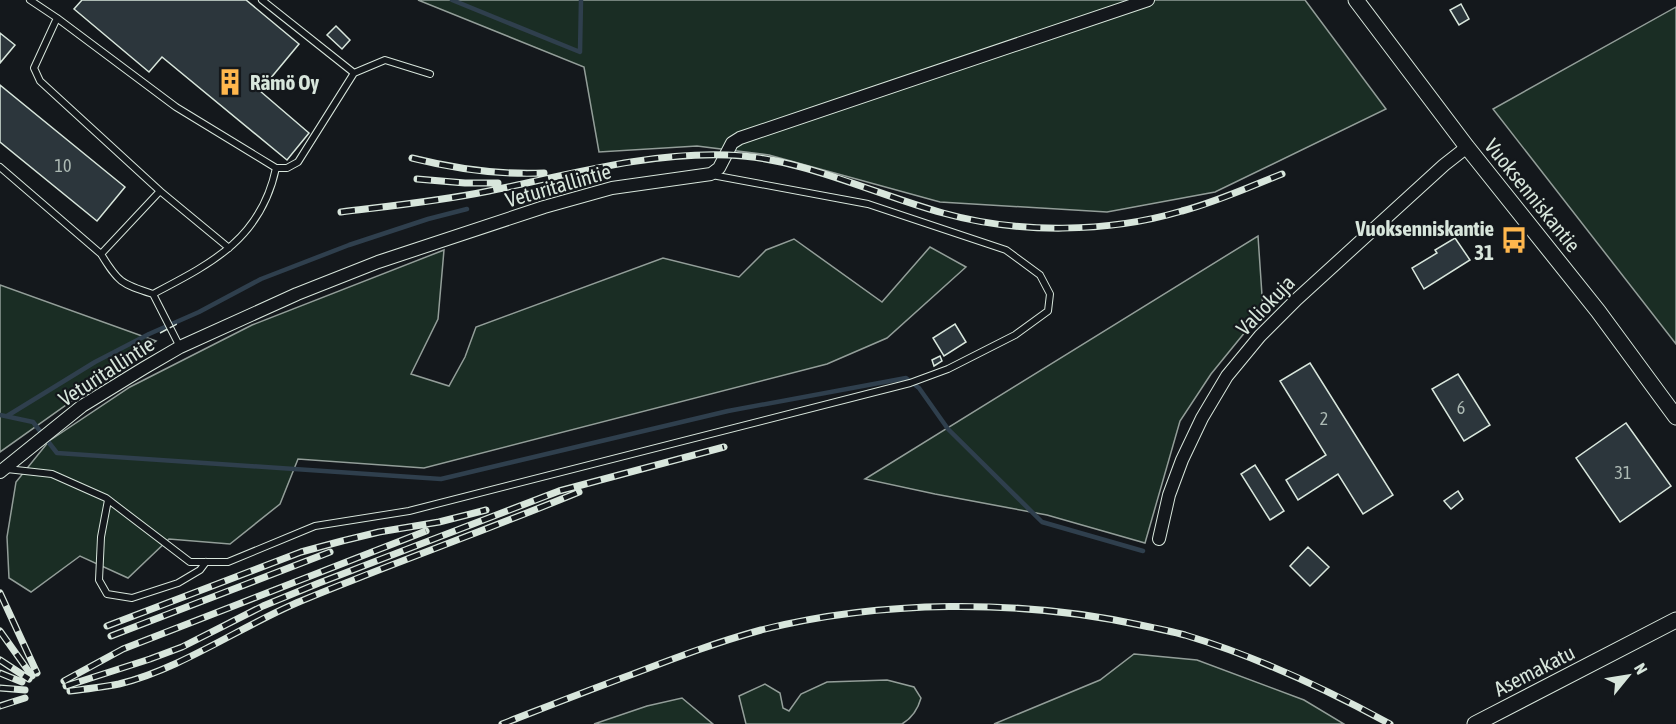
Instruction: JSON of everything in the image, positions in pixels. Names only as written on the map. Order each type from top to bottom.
[{"type":"street","points":[[711,174],[719,168],[732,143],[740,138],[1148,0]]},
{"type":"street","name":"Vuoksenniskantie","points":[[1356,0],[1467,147],[1598,311],[1676,417]]},
{"type":"street","name":"Valiokuja","points":[[1159,539],[1169,495],[1182,460],[1202,418],[1227,376],[1260,336],[1297,298],[1444,165],[1467,147]]},
{"type":"street","name":"Veturitallintie","points":[[2,470],[82,406],[180,347],[297,294],[378,262],[544,207],[612,188],[711,174]]},
{"type":"street","name":"Asemakatu","points":[[1475,724],[1676,620]]},
{"type":"lane","points":[[30,0],[176,107],[276,168],[287,168],[298,162],[354,73],[385,60],[430,74]]},
{"type":"lane","points":[[262,0],[354,73]]},
{"type":"lane","points":[[57,18],[34,68],[40,81],[160,191],[229,248]]},
{"type":"lane","points":[[0,167],[100,254],[112,272],[126,286],[153,294],[193,273],[229,248],[246,231],[259,214],[272,186],[276,168]]},
{"type":"lane","points":[[2,470],[52,474],[108,500],[190,562],[228,562],[315,526],[409,511],[910,383],[948,369],[1015,335],[1048,311],[1050,294],[1040,275],[1005,250],[868,204],[711,174]]},
{"type":"lane","points":[[100,254],[160,191]]},
{"type":"lane","points":[[153,294],[180,347]]},
{"type":"lane","points":[[108,500],[101,537],[99,580],[107,594],[132,598],[178,583],[200,570],[206,562]]},
{"type":"green space","points":[[418,0],[1305,0],[1386,109],[1215,192],[1107,212],[940,202],[769,155],[697,146],[599,152],[584,67]]},
{"type":"green space","points":[[1676,7],[1676,344],[1493,109]]},
{"type":"green space","points":[[1258,236],[1263,310],[1211,374],[1180,421],[1145,543],[1047,515],[865,479]]},
{"type":"green space","points":[[794,239],[882,302],[930,247],[966,267],[887,338],[827,364],[424,468],[298,459],[280,504],[230,544],[169,539],[128,578],[80,556],[31,592],[9,578],[7,537],[16,482],[49,441],[130,387],[252,325],[444,250],[438,319],[411,374],[449,386],[465,357],[476,327],[663,258],[739,277],[766,250]]},
{"type":"green space","points":[[0,285],[156,341],[0,452]]},
{"type":"green space","points":[[1134,654],[1197,660],[1304,700],[1344,724],[994,724],[1100,680]]},
{"type":"green space","points":[[887,680],[914,687],[921,698],[914,713],[902,724],[746,724],[739,696],[765,684],[780,693],[783,708],[789,711],[801,694],[827,682]]},
{"type":"green space","points":[[682,698],[713,724],[594,724],[647,706]]},
{"type":"building","name":"Rämö Oy","points":[[82,0],[246,0],[299,44],[260,91],[309,133],[287,160],[162,57],[149,72],[74,9]]},
{"type":"building","points":[[1461,4],[1469,19],[1459,25],[1450,10]]},
{"type":"building","points":[[336,26],[350,40],[342,49],[327,35]]},
{"type":"building","points":[[0,33],[15,45],[0,63]]},
{"type":"building","points":[[0,85],[125,187],[97,221],[0,142]]},
{"type":"building","points":[[1455,238],[1470,260],[1424,289],[1412,268],[1437,253],[1435,250]]},
{"type":"building","points":[[955,324],[966,342],[944,356],[933,338]]},
{"type":"building","points":[[940,356],[942,361],[934,366],[932,360]]},
{"type":"building","points":[[1310,363],[1393,495],[1363,514],[1338,474],[1298,500],[1286,480],[1326,455],[1280,381]]},
{"type":"building","points":[[1458,374],[1490,425],[1464,441],[1432,389]]},
{"type":"building","points":[[1626,423],[1671,486],[1620,522],[1576,458]]},
{"type":"building","points":[[1255,465],[1284,511],[1270,520],[1241,474]]},
{"type":"building","points":[[1458,491],[1463,499],[1451,509],[1444,501]]},
{"type":"building","points":[[1308,547],[1329,567],[1310,586],[1290,566]]},
{"type":"waterway","points":[[452,0],[580,52],[581,0]]},
{"type":"waterway","points":[[7,416],[95,362],[261,279],[349,245],[428,219],[467,209]]},
{"type":"waterway","points":[[0,415],[33,422],[57,453],[441,479],[728,411],[906,378],[919,388],[948,429],[1042,522],[1143,551]]},
{"type":"railway","points":[[341,212],[471,195],[638,161],[668,157],[728,155],[755,157],[809,169],[917,205],[972,220],[1032,227],[1094,227],[1124,224],[1182,211],[1282,174]]},
{"type":"railway","points":[[412,158],[478,170],[544,173]]},
{"type":"railway","points":[[417,179],[498,183]]},
{"type":"railway","points":[[66,686],[182,647],[263,606],[559,491],[724,447]]},
{"type":"railway","points":[[70,691],[119,684],[142,677],[188,658],[301,601],[579,492]]},
{"type":"railway","points":[[107,626],[301,552],[379,532],[439,522],[486,510]]},
{"type":"railway","points":[[64,681],[123,649],[426,531]]},
{"type":"railway","points":[[111,636],[330,552]]},
{"type":"railway","points":[[0,593],[37,673]]},
{"type":"railway","points":[[502,724],[680,656],[761,630],[853,613],[950,606],[1046,611],[1094,617],[1185,635],[1239,653],[1290,674],[1390,724]]},
{"type":"railway","points":[[0,631],[32,676]]},
{"type":"railway","points":[[0,660],[29,679]]},
{"type":"railway","points":[[0,673],[22,682]]},
{"type":"railway","points":[[0,688],[25,690]]},
{"type":"railway","points":[[0,706],[25,698]]},
{"type":"fence","points":[[160,333],[179,323]]},
{"type":"place","name":"Rämö Oy","points":[[230,82]]},
{"type":"place","name":"Vuoksenniskantie 31","points":[[1514,240]]}]
